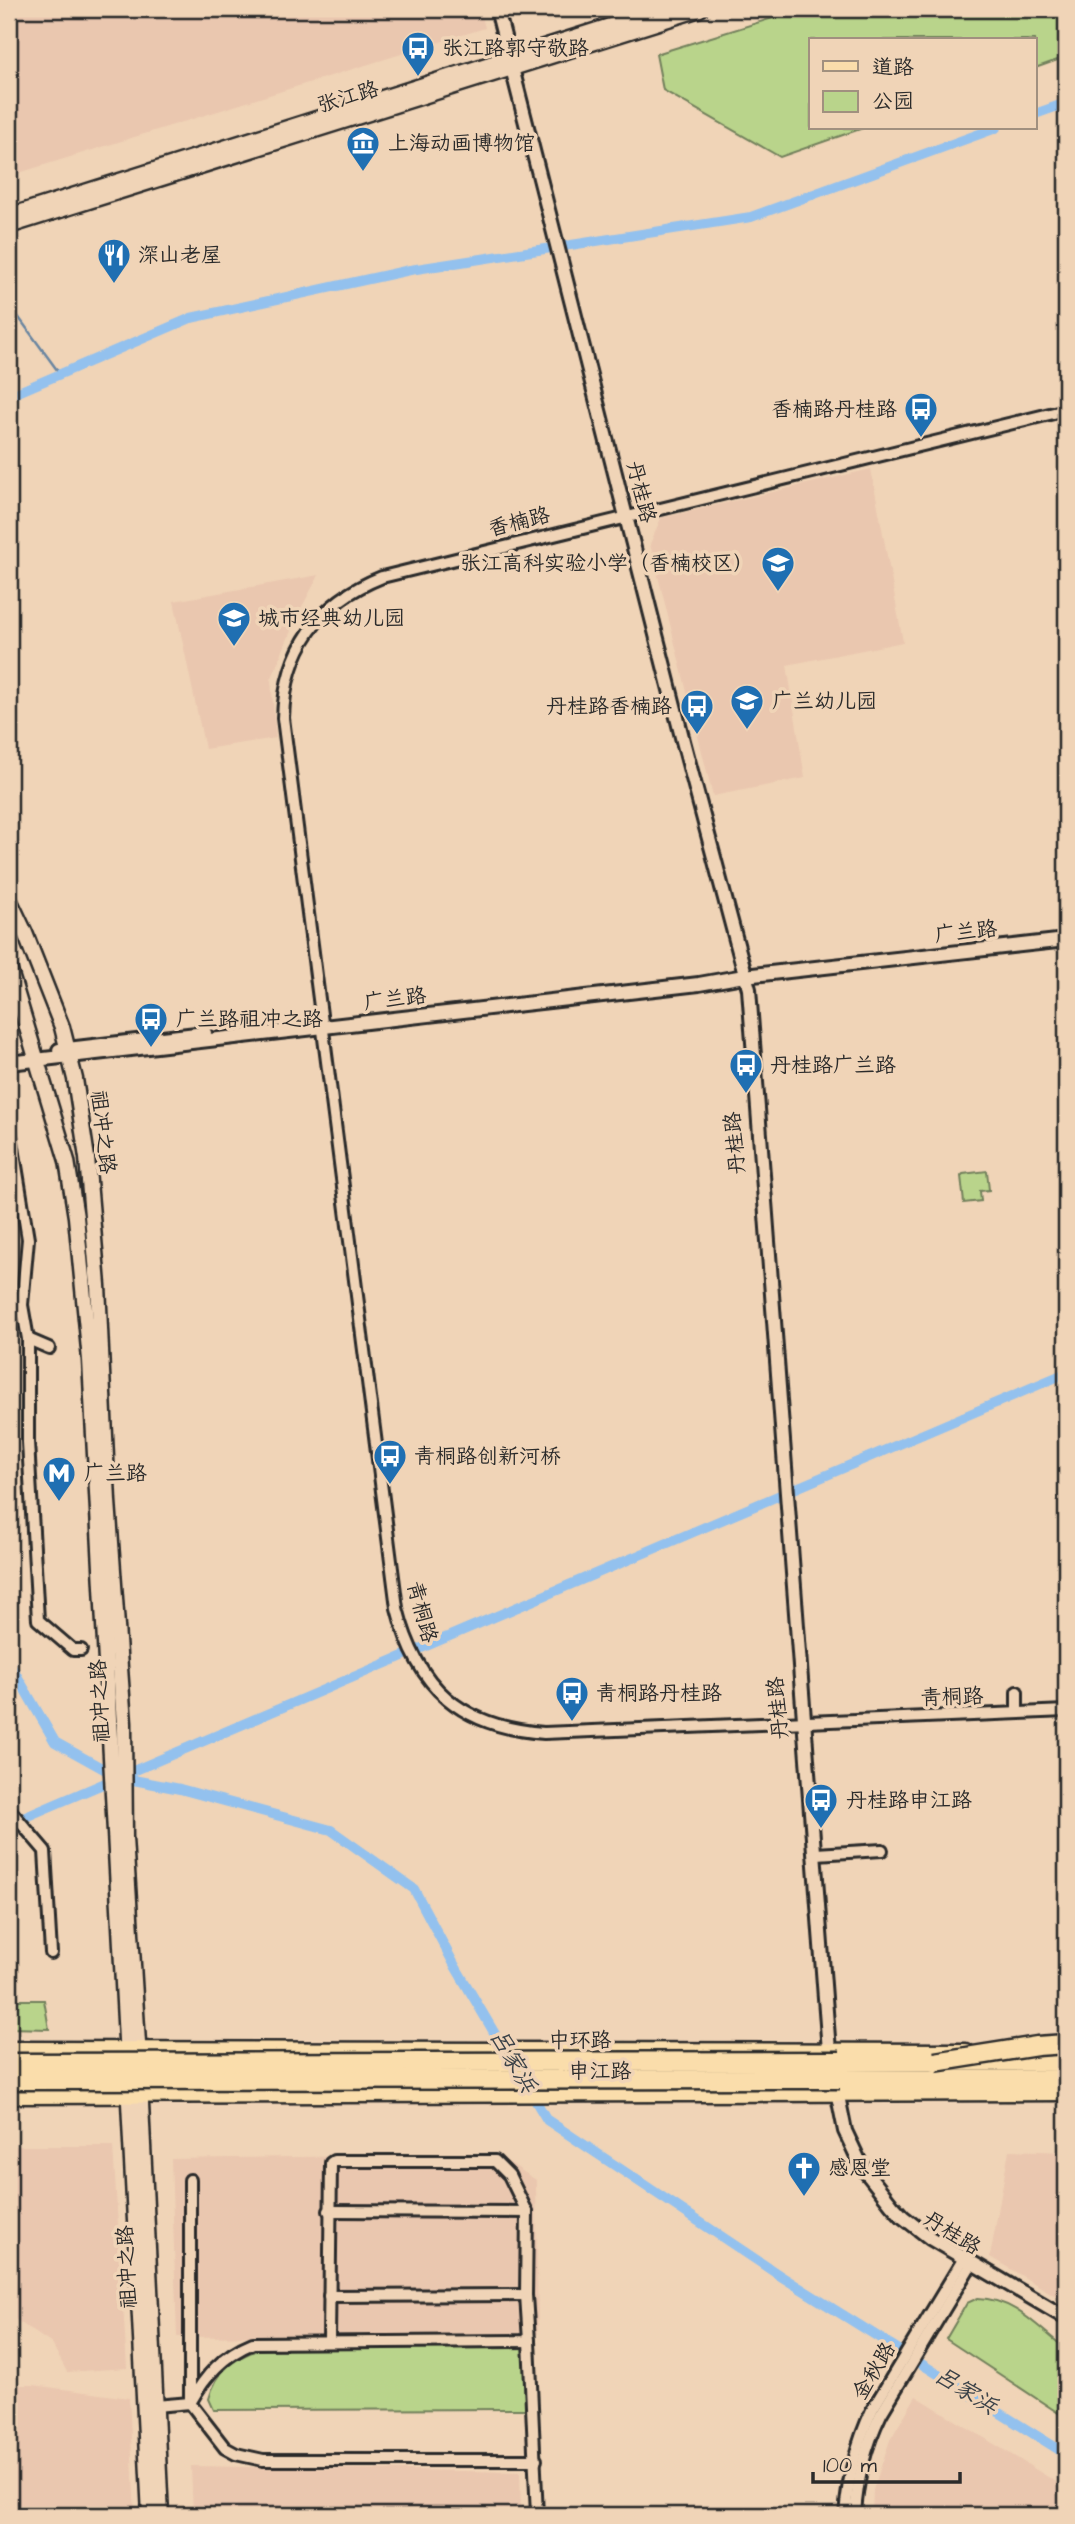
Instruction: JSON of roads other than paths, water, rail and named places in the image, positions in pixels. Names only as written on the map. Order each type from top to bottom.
[{"type":"highway","points":[[936,2062],[1066,2044]]},
{"type":"highway","name":"中环路","points":[[9,2063],[831,2055],[936,2062],[1066,2062]]},
{"type":"highway","name":"中环路","points":[[9,2080],[1066,2080]]},
{"type":"highway","points":[[983,2080],[1066,2090]]},
{"type":"main road","name":"张江路","points":[[9,226],[511,63],[664,9]]},
{"type":"main road","name":"张江路","points":[[9,216],[511,63],[700,9]]},
{"type":"main road","name":"祖冲之路","points":[[9,899],[47,986],[69,1053],[87,1158],[98,1285],[120,1838],[161,2515]]},
{"type":"main road","name":"祖冲之路","points":[[9,968],[67,1161],[76,1217],[90,1360],[117,1722]]},
{"type":"main road","name":"申江路","points":[[9,2050],[831,2055],[1066,2052]]},
{"type":"main road","name":"申江路","points":[[9,2095],[1066,2090]]},
{"type":"main road","name":"祖冲之路","points":[[135,2096],[150,2515]]},
{"type":"street","name":"丹桂路","points":[[498,9],[749,989],[802,1723],[839,2132],[869,2188],[884,2206],[913,2232],[1066,2318]]},
{"type":"street","name":"香楠路","points":[[321,1024],[283,718],[288,675],[304,638],[316,622],[346,594],[382,577],[1066,410]]},
{"type":"street","name":"广兰路","points":[[9,1056],[69,1053],[148,1038],[321,1024],[686,978],[730,974],[744,976],[1066,940]]},
{"type":"street","name":"青桐路","points":[[321,1024],[397,1608],[404,1634],[421,1668],[446,1698],[465,1711],[503,1728],[523,1732],[592,1732],[1066,1711]]},
{"type":"street","name":"广兰路","points":[[9,1063],[35,1056]]},
{"type":"street","points":[[9,1123],[27,1239],[22,1305],[27,1339],[28,1442],[38,1620],[73,1650],[81,1650]]},
{"type":"street","points":[[27,1339],[49,1348]]},
{"type":"street","points":[[1017,1692],[1017,1713]]},
{"type":"street","name":"丹桂路","points":[[802,1723],[816,1854],[831,2055]]},
{"type":"street","points":[[9,1809],[45,1851],[51,1954]]},
{"type":"street","points":[[816,1854],[882,1850]]},
{"type":"street","points":[[329,2341],[331,2162],[495,2161],[509,2175],[527,2212],[526,2295],[537,2515]]},
{"type":"street","points":[[190,2180],[190,2403],[225,2448],[263,2460],[536,2460]]},
{"type":"street","points":[[329,2211],[527,2212]]},
{"type":"street","name":"丹桂路","points":[[967,2263],[1066,2324]]},
{"type":"street","name":"金秋路","points":[[845,2515],[852,2460],[861,2433],[967,2263]]},
{"type":"street","points":[[329,2296],[526,2295]]},
{"type":"street","points":[[190,2403],[198,2388],[222,2360],[253,2343],[529,2341]]},
{"type":"street","name":"金秋路","points":[[855,2515],[856,2490],[862,2463],[890,2390]]},
{"type":"street","points":[[156,2406],[190,2403]]},
{"type":"waterway","points":[[1036,114],[1066,103]]},
{"type":"waterway","points":[[9,396],[191,318],[410,270],[751,217],[990,130]]},
{"type":"waterway","points":[[9,304],[60,374]]},
{"type":"waterway","points":[[9,1824],[1066,1373]]},
{"type":"waterway","name":"吕家浜","points":[[9,1662],[55,1742],[118,1777],[180,1789],[331,1830],[414,1889],[508,2056]]},
{"type":"waterway","name":"吕家浜","points":[[529,2090],[547,2120],[779,2275],[1066,2454]]},
{"type":"place","name":"张江路郭守敬路","points":[[418,78]]},
{"type":"place","name":"上海动画博物馆","points":[[363,173]]},
{"type":"place","name":"深山老屋","points":[[114,285]]},
{"type":"place","name":"香楠路丹桂路","points":[[921,439]]},
{"type":"place","name":"张江高科实验小学（香楠校区）","points":[[778,593]]},
{"type":"place","name":"城市经典幼儿园","points":[[234,648]]},
{"type":"place","name":"广兰幼儿园","points":[[747,731]]},
{"type":"place","name":"丹桂路香楠路","points":[[697,736]]},
{"type":"place","name":"广兰路祖冲之路","points":[[151,1049]]},
{"type":"place","name":"丹桂路广兰路","points":[[746,1095]]},
{"type":"place","name":"青桐路创新河桥","points":[[390,1486]]},
{"type":"place","name":"广兰路","points":[[59,1503]]},
{"type":"place","name":"青桐路丹桂路","points":[[572,1723]]},
{"type":"place","name":"丹桂路申江路","points":[[821,1830]]},
{"type":"place","name":"感恩堂","points":[[804,2198]]}]
